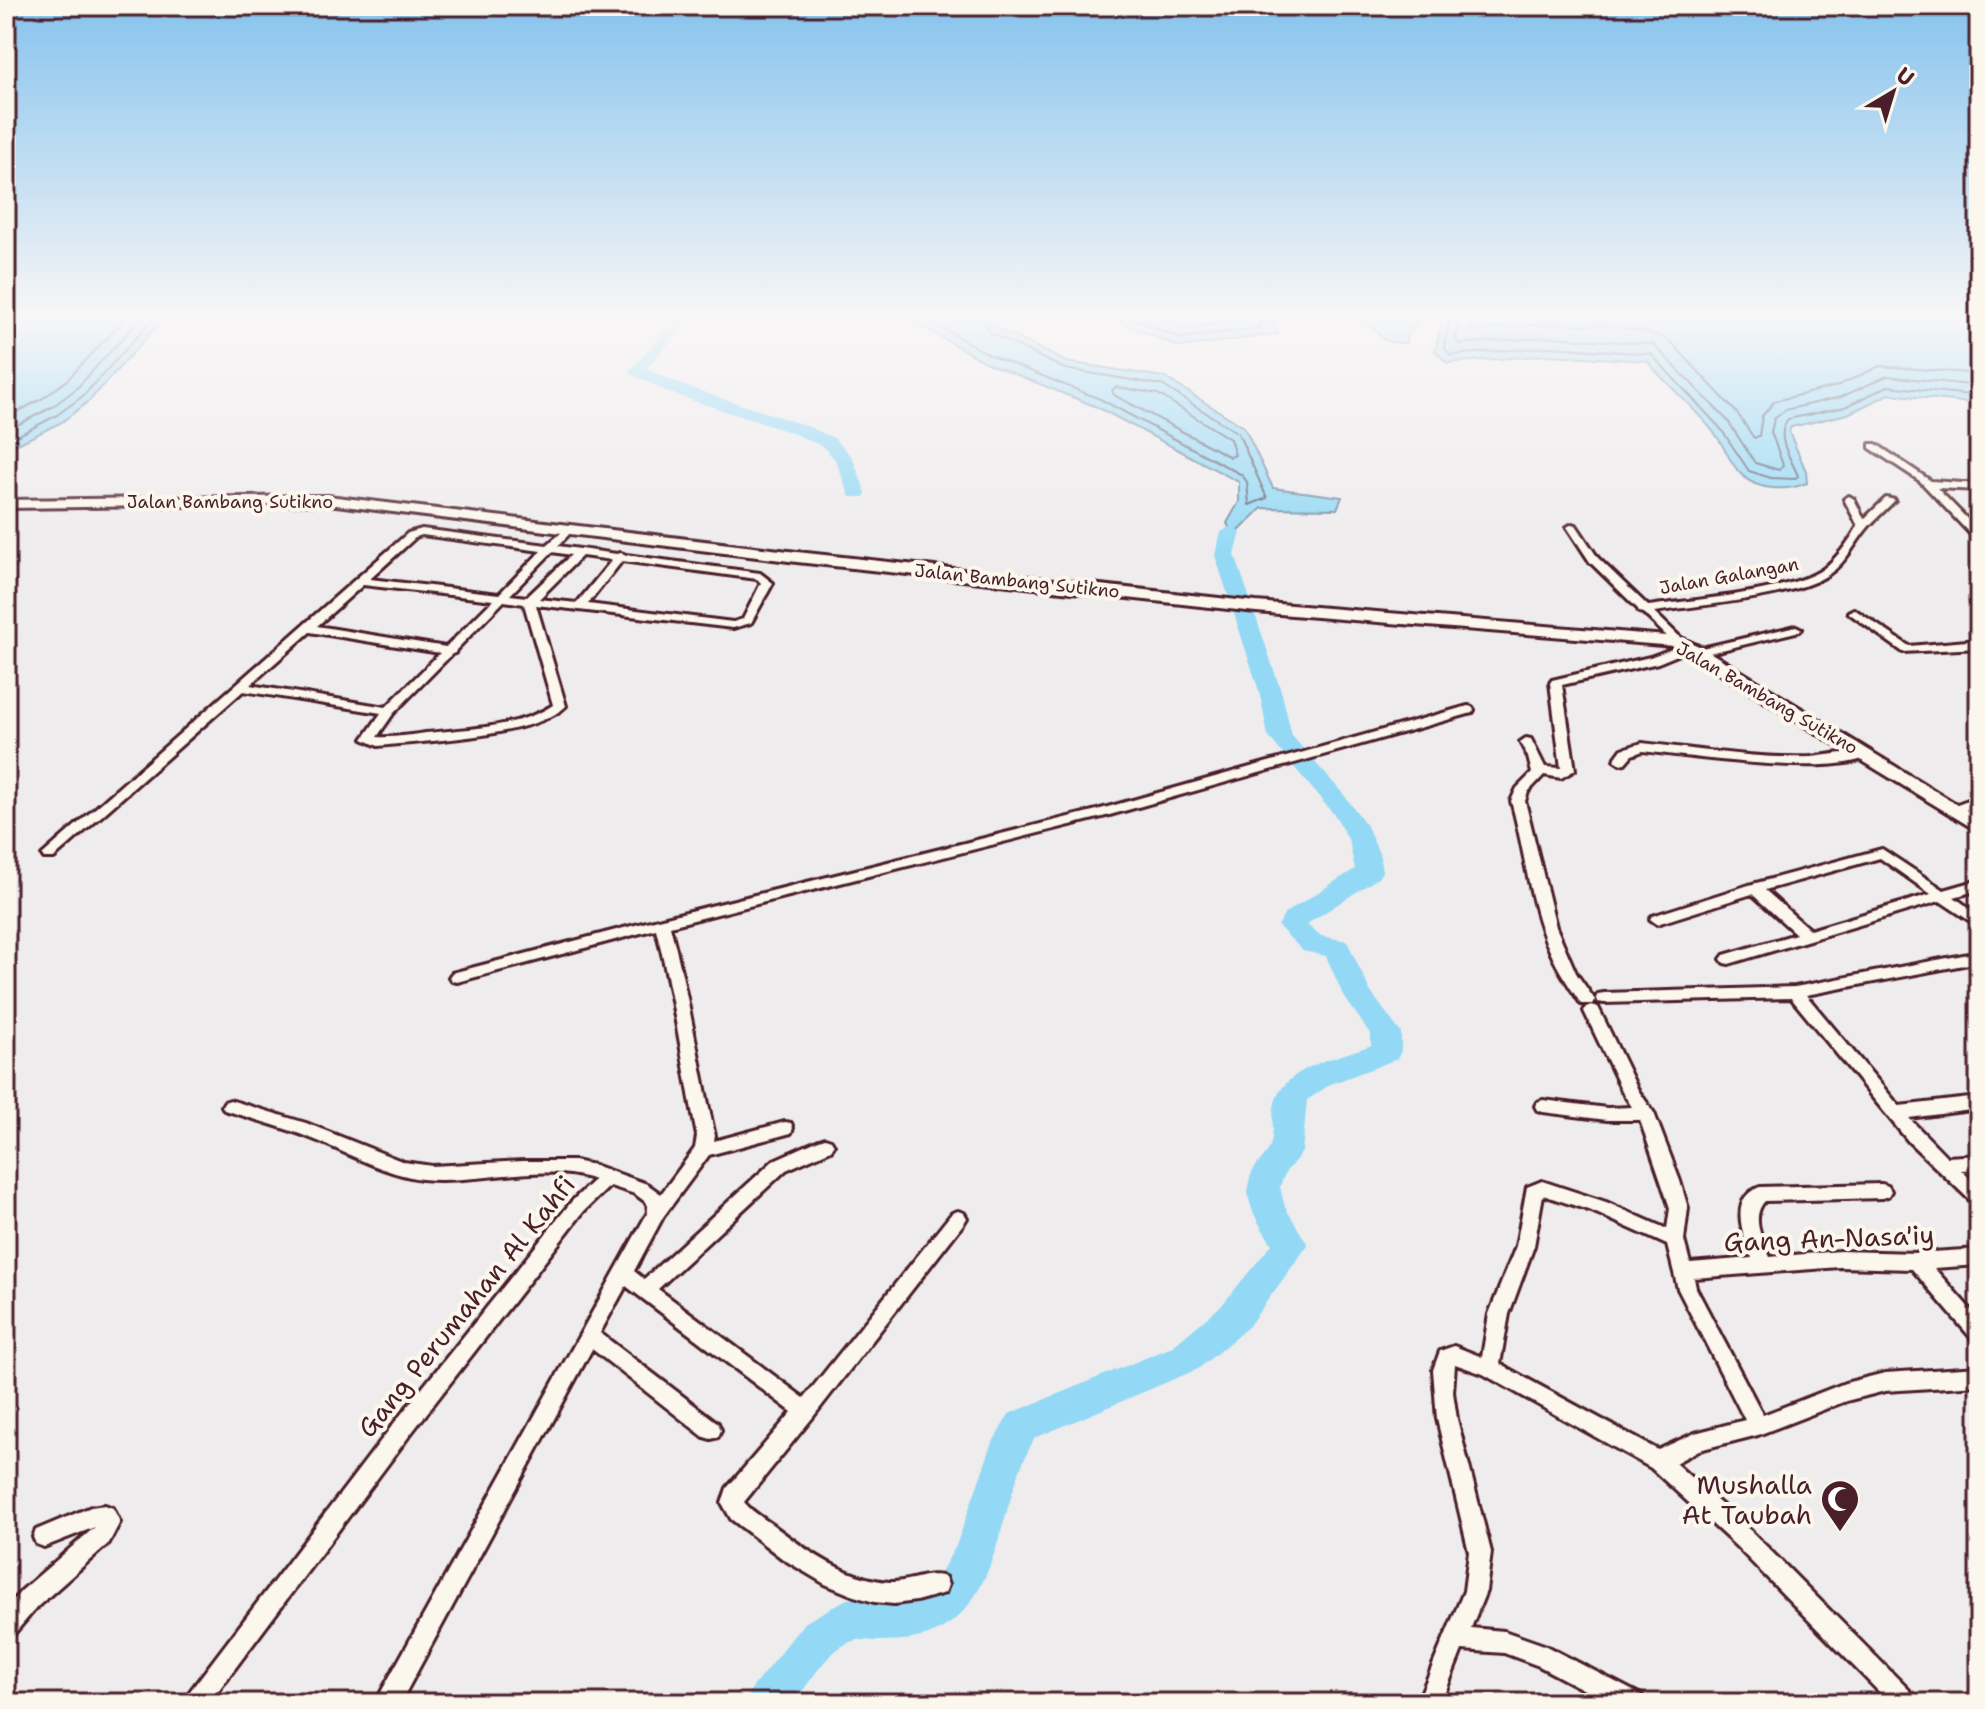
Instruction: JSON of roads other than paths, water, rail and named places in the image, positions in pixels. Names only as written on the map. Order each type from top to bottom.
[{"type":"street","points":[[1873,446],[1928,484],[1979,537]]},
{"type":"street","points":[[1928,484],[1979,487]]},
{"type":"street","name":"Jalan Bambang Sutikno","points":[[6,504],[309,499],[1256,607],[1688,647],[1979,826]]},
{"type":"street","points":[[1849,499],[1863,526]]},
{"type":"street","name":"Jalan Galangan","points":[[1643,610],[1810,581],[1825,573],[1856,539],[1863,526],[1890,500]]},
{"type":"street","points":[[1572,527],[1594,560],[1643,610],[1688,647]]},
{"type":"street","points":[[529,602],[560,706],[556,711],[541,718],[466,731],[371,741],[368,737],[389,711],[568,530]]},
{"type":"street","points":[[49,855],[307,628],[361,581],[419,532],[760,576],[767,583],[747,621],[733,625],[361,581]]},
{"type":"street","points":[[529,602],[581,551]]},
{"type":"street","points":[[579,608],[621,556]]},
{"type":"street","points":[[1854,612],[1907,650],[1979,644]]},
{"type":"street","points":[[307,628],[451,651]]},
{"type":"street","points":[[1540,770],[1561,774],[1568,770],[1556,683],[1624,668],[1688,647],[1796,629]]},
{"type":"street","points":[[240,687],[389,711]]},
{"type":"street","points":[[457,977],[1101,813],[1468,710]]},
{"type":"street","points":[[1526,742],[1539,761],[1540,770],[1535,780],[1520,793],[1518,801],[1531,866],[1555,949],[1573,981],[1594,1003],[1631,1093],[1646,1113],[1679,1208],[1675,1240],[1687,1289],[1758,1426]]},
{"type":"street","points":[[1620,760],[1627,752],[1642,747],[1800,761],[1837,760],[1864,755]]},
{"type":"street","points":[[1954,810],[1979,800]]},
{"type":"street","points":[[1657,919],[1754,888],[1882,853],[1979,922]]},
{"type":"street","points":[[1729,959],[1979,885]]},
{"type":"street","points":[[1754,888],[1808,936]]},
{"type":"street","points":[[387,1703],[622,1273],[657,1212],[703,1150],[706,1136],[687,1046],[679,988],[662,923]]},
{"type":"street","points":[[1594,1003],[1795,992],[1979,957]]},
{"type":"street","points":[[1795,992],[1895,1113],[1942,1164],[1979,1198]]},
{"type":"street","points":[[1895,1113],[1979,1103]]},
{"type":"street","points":[[230,1106],[274,1117],[381,1161],[428,1173],[474,1174],[573,1167],[607,1178]]},
{"type":"street","points":[[1543,1106],[1607,1114],[1646,1113]]},
{"type":"street","points":[[703,1150],[785,1128]]},
{"type":"street","points":[[644,1290],[780,1165],[825,1145]]},
{"type":"street","points":[[1942,1164],[1979,1162]]},
{"type":"street","name":"Gang Perumahan Al Kahfi","points":[[195,1703],[534,1257],[607,1178],[641,1189],[655,1199],[657,1212]]},
{"type":"street","points":[[1490,1368],[1499,1314],[1525,1246],[1536,1189],[1542,1188],[1600,1207],[1675,1240]]},
{"type":"street","points":[[1764,1265],[1747,1213],[1750,1202],[1760,1194],[1882,1191]]},
{"type":"street","points":[[937,1585],[896,1593],[871,1591],[819,1568],[738,1512],[733,1503],[734,1495],[806,1411],[958,1218]]},
{"type":"street","name":"Gang An-Nasa'iy","points":[[1681,1271],[1840,1259],[1917,1261],[1979,1257]]},
{"type":"street","points":[[1917,1261],[1979,1333]]},
{"type":"street","points":[[622,1273],[806,1411]]},
{"type":"street","points":[[589,1336],[711,1430]]},
{"type":"street","points":[[1429,1703],[1475,1591],[1480,1552],[1448,1425],[1440,1369],[1447,1357],[1454,1355],[1490,1368],[1658,1461],[1744,1539],[1906,1703]]},
{"type":"street","points":[[1658,1461],[1695,1442],[1758,1426],[1803,1406],[1885,1382],[1979,1376]]},
{"type":"street","points":[[6,1626],[29,1599],[101,1536],[109,1522],[105,1515],[91,1517],[44,1537]]},
{"type":"street","points":[[1455,1638],[1504,1642],[1544,1656],[1633,1703]]},
{"type":"water","points":[[6,396],[94,396],[62,422],[6,450]]},
{"type":"water","points":[[1069,396],[1194,396],[1244,427],[1273,488],[1342,497],[1337,509],[1262,508],[1238,532],[1231,532],[1227,523],[1239,502],[1239,482],[1097,407]]},
{"type":"water","points":[[1680,396],[1885,396],[1848,414],[1791,427],[1789,432],[1806,471],[1807,483],[1791,487],[1764,487],[1748,480],[1738,471],[1707,424]]},
{"type":"water","points":[[1905,396],[1979,396],[1979,404]]},
{"type":"waterway","points":[[697,396],[828,442],[843,457],[857,493]]},
{"type":"waterway","points":[[767,1703],[819,1638],[847,1620],[916,1620],[951,1594],[974,1553],[988,1504],[1011,1444],[1022,1426],[1185,1358],[1235,1316],[1291,1245],[1269,1209],[1264,1187],[1274,1164],[1286,1152],[1288,1116],[1293,1096],[1298,1089],[1320,1076],[1386,1051],[1386,1033],[1357,995],[1337,948],[1313,944],[1292,926],[1295,919],[1369,872],[1367,856],[1346,813],[1280,736],[1271,694],[1225,555],[1231,532]]},
{"type":"place","name":"Mushalla At Taubah","points":[[1840,1533]]}]
